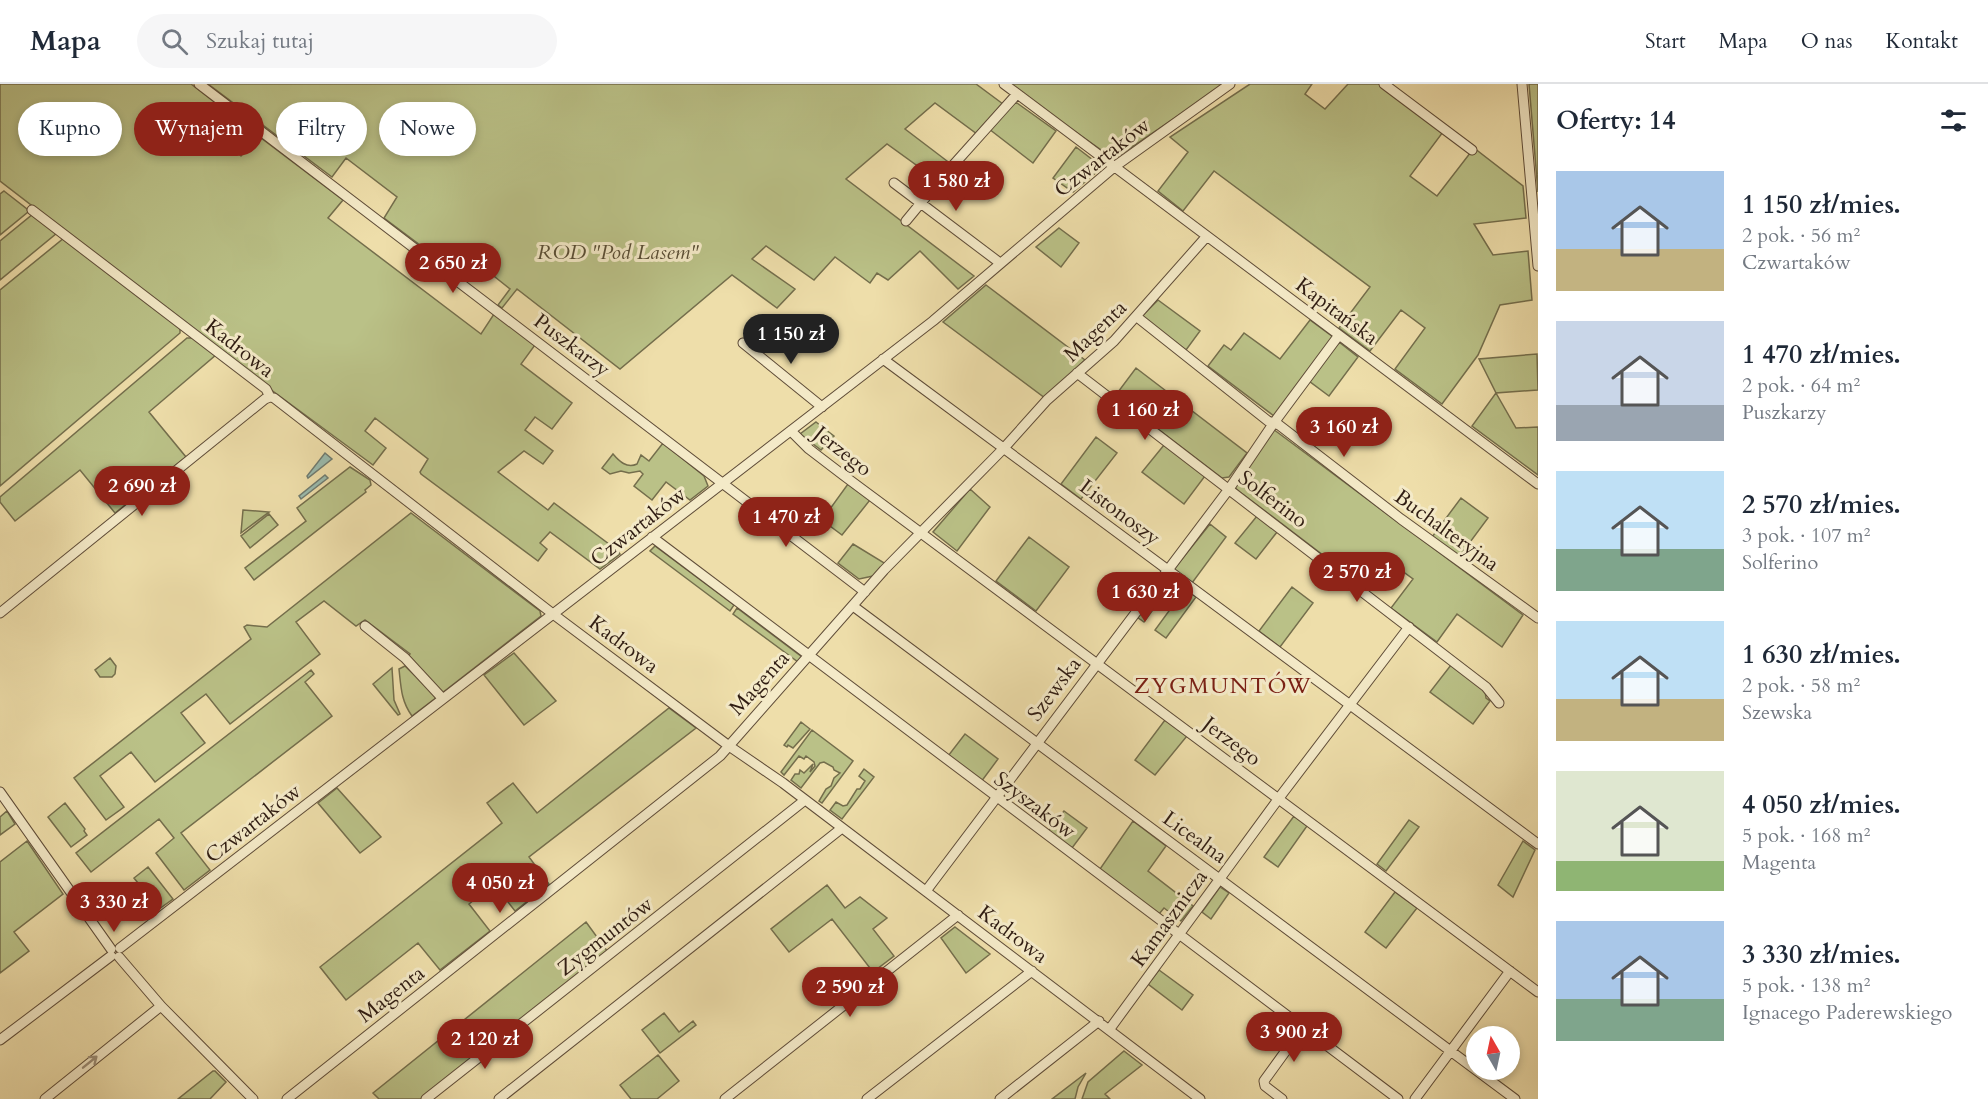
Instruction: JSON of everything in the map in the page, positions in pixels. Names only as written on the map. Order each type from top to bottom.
[{"type":"street","name":"Puszkarzy","points":[[199,84],[865,592]]},
{"type":"street","name":"Kapitańska","points":[[1004,84],[1538,484]]},
{"type":"street","name":"Czwartaków","points":[[0,1041],[933,321],[1114,167],[1230,84]]},
{"type":"street","points":[[1384,84],[1472,150]]},
{"type":"street","points":[[1522,84],[1538,267]]},
{"type":"street","points":[[906,221],[1017,94]]},
{"type":"street","points":[[894,183],[1000,263]]},
{"type":"street","name":"Kadrowa","points":[[32,210],[266,389],[270,397],[286,407],[553,614],[805,800],[1200,1099]]},
{"type":"street","name":"Magenta","points":[[287,1099],[702,770],[729,746],[865,592],[1004,448],[1047,400],[1114,341],[1207,236]]},
{"type":"street","name":"Buchalteryjna","points":[[1137,316],[1228,390],[1279,425],[1401,519],[1538,618]]},
{"type":"street","name":"Szewska","points":[[926,891],[1228,489],[1273,423],[1339,335]]},
{"type":"street","points":[[742,343],[822,407]]},
{"type":"street","name":"Listonoszy","points":[[883,360],[1538,844]]},
{"type":"street","name":"Solferino","points":[[1077,373],[1486,687],[1499,703]]},
{"type":"street","points":[[0,613],[270,397]]},
{"type":"street","name":"Jerzego","points":[[791,431],[809,449],[1538,992]]},
{"type":"street","name":"Szyszaków","points":[[652,537],[995,798],[1398,1099]]},
{"type":"street","name":"Licealna","points":[[853,606],[1515,1099]]},
{"type":"street","points":[[364,626],[405,658],[443,699]]},
{"type":"street","name":"Kamasznicza","points":[[1109,1030],[1279,798],[1409,627]]},
{"type":"street","points":[[0,792],[115,953],[161,1006],[253,1099]]},
{"type":"street","name":"Zygmuntów","points":[[426,1099],[805,800]]},
{"type":"street","points":[[499,1099],[842,828]]},
{"type":"street","points":[[725,1099],[958,915]]},
{"type":"street","points":[[867,1099],[878,1096],[1032,971]]},
{"type":"street","points":[[1416,1099],[1510,971]]},
{"type":"street","points":[[45,1099],[161,1006]]},
{"type":"street","points":[[1000,1099],[1098,1021]]},
{"type":"street","points":[[1282,1099],[1265,1086],[1264,1081],[1303,1027]]},
{"type":"green space","points":[[0,84],[191,84],[214,102],[134,102],[134,156],[264,156],[264,140],[276,149],[276,156],[285,156],[343,200],[328,218],[481,334],[494,314],[535,345],[521,364],[572,403],[552,429],[535,417],[525,430],[553,451],[543,464],[524,451],[498,472],[548,510],[554,503],[620,554],[600,569],[550,532],[540,543],[547,549],[538,561],[421,474],[428,459],[375,418],[365,431],[386,448],[373,465],[270,389],[0,181]]},
{"type":"green space","name":"ROD \"Pod Lasem\"","points":[[208,84],[976,84],[1003,104],[977,134],[935,103],[905,129],[951,164],[937,180],[887,144],[846,179],[974,276],[958,289],[920,251],[888,280],[877,273],[870,283],[835,257],[814,280],[766,246],[752,259],[795,289],[777,308],[732,275],[620,369],[517,289],[502,308],[498,305],[510,289],[490,273],[479,262],[480,260],[467,251],[452,269],[384,218],[397,197],[346,158],[332,177],[304,156],[367,156],[367,102],[276,102],[276,135],[264,126],[264,102],[232,102]]},
{"type":"green space","points":[[1008,84],[1225,84],[1114,159]]},
{"type":"green space","points":[[1250,84],[1312,84],[1305,94],[1325,109],[1348,84],[1380,84],[1443,132],[1410,176],[1437,196],[1474,148],[1523,186],[1526,218],[1474,224],[1493,255],[1528,251],[1532,300],[1500,305],[1478,355],[1442,404],[1395,369],[1425,328],[1401,310],[1370,351],[1339,328],[1370,287],[1214,171],[1183,211],[1158,191],[1188,152],[1170,137]]},
{"type":"green space","points":[[1529,84],[1538,84],[1538,192]]},
{"type":"green space","points":[[1017,103],[1056,131],[1033,163],[989,129],[1011,104]]},
{"type":"green space","points":[[1076,147],[1098,164],[1099,170],[1073,192],[1053,178]]},
{"type":"green space","points":[[4,191],[28,212],[0,235],[0,194]]},
{"type":"green space","points":[[33,214],[57,233],[0,280],[0,241]]},
{"type":"green space","points":[[1059,228],[1079,243],[1061,267],[1036,247]]},
{"type":"green space","points":[[64,238],[180,327],[180,333],[0,486],[0,290]]},
{"type":"green space","points":[[986,285],[1085,360],[1045,398],[943,322]]},
{"type":"green space","points":[[1158,300],[1200,331],[1186,350],[1143,318],[1143,315]]},
{"type":"green space","points":[[1310,320],[1333,337],[1274,416],[1208,366],[1224,345],[1231,350],[1244,333],[1280,359]]},
{"type":"green space","points":[[187,338],[195,338],[217,354],[149,412],[186,457],[115,513],[80,470],[15,521],[0,502],[0,497]]},
{"type":"green space","points":[[1339,342],[1358,357],[1329,396],[1309,381]]},
{"type":"green space","points":[[1537,354],[1538,390],[1496,393],[1479,359]]},
{"type":"green space","points":[[1136,368],[1247,453],[1229,477],[1222,478],[1115,396]]},
{"type":"green space","points":[[1496,393],[1516,428],[1538,427],[1538,475],[1472,426]]},
{"type":"green space","points":[[816,422],[834,436],[821,450],[800,434]]},
{"type":"green space","points":[[1273,429],[1523,615],[1502,647],[1457,614],[1437,642],[1391,608],[1413,579],[1387,560],[1365,587],[1234,487]]},
{"type":"green space","points":[[1096,437],[1117,453],[1081,499],[1061,484]]},
{"type":"green space","points":[[663,443],[704,476],[708,486],[690,500],[666,482],[652,500],[634,486],[643,474],[640,471],[629,473],[621,471],[610,474],[602,468],[613,454],[621,462],[630,466],[637,464],[641,455],[649,461]]},
{"type":"green space","points":[[1164,445],[1205,476],[1184,504],[1142,472]]},
{"type":"green space","points":[[350,467],[370,480],[371,485],[365,490],[366,492],[254,580],[245,568],[306,521],[297,508]]},
{"type":"green space","points":[[848,484],[870,500],[842,535],[822,520]]},
{"type":"green space","points":[[970,489],[990,507],[957,551],[933,532]]},
{"type":"green space","points":[[1461,498],[1488,518],[1459,557],[1432,537]]},
{"type":"green space","points":[[243,510],[269,512],[241,533]]},
{"type":"green space","points":[[411,513],[540,611],[541,616],[442,693],[407,658],[410,654],[365,620],[356,626],[324,601],[296,622],[320,654],[230,724],[206,694],[181,713],[205,743],[155,782],[131,752],[100,776],[124,807],[106,820],[74,778],[251,639],[244,627],[247,625],[267,627]]},
{"type":"green space","points":[[269,514],[278,525],[250,548],[241,536]]},
{"type":"green space","points":[[1257,516],[1277,532],[1256,559],[1235,543]]},
{"type":"green space","points":[[1210,524],[1226,537],[1192,583],[1174,569]]},
{"type":"green space","points":[[1029,537],[1069,567],[1036,611],[996,581]]},
{"type":"green space","points":[[853,544],[886,564],[873,576],[859,579],[838,563]]},
{"type":"green space","points":[[655,546],[734,605],[730,611],[650,551]]},
{"type":"green space","points":[[1169,577],[1174,581],[1144,622],[1137,617]]},
{"type":"green space","points":[[1292,587],[1313,603],[1280,647],[1259,631]]},
{"type":"green space","points":[[1185,589],[1196,597],[1166,638],[1155,630]]},
{"type":"green space","points":[[737,608],[802,657],[798,662],[733,614]]},
{"type":"green space","points":[[514,653],[556,701],[524,725],[484,675]]},
{"type":"green space","points":[[110,658],[116,666],[115,674],[112,677],[100,677],[95,670]]},
{"type":"green space","points":[[1451,665],[1485,690],[1486,698],[1490,701],[1473,724],[1430,692]]},
{"type":"green space","points":[[405,666],[437,697],[412,716],[401,688],[399,669]]},
{"type":"green space","points":[[392,668],[394,700],[400,714],[398,715],[373,684]]},
{"type":"green space","points":[[311,670],[314,674],[305,682],[332,716],[181,833],[210,870],[184,890],[156,853],[174,838],[159,819],[91,872],[76,853]]},
{"type":"green space","points":[[669,708],[696,728],[529,857],[549,884],[515,911],[494,884],[469,904],[490,931],[440,970],[418,943],[346,1000],[320,967],[502,823],[487,803],[513,783],[537,813]]},
{"type":"green space","points":[[1165,720],[1187,736],[1155,775],[1135,760]]},
{"type":"green space","points":[[801,722],[810,729],[793,748],[788,745],[787,747],[784,745]]},
{"type":"green space","points":[[812,730],[853,761],[822,803],[819,801],[826,789],[840,773],[833,767],[824,762],[820,763],[801,788],[791,780],[795,774],[799,774],[800,770],[804,773],[813,764],[810,772],[815,766],[814,762],[806,756],[804,759],[799,756],[784,775],[781,772]]},
{"type":"green space","points":[[965,734],[998,759],[981,782],[948,756]]},
{"type":"green space","points":[[864,769],[874,777],[842,819],[830,810],[836,802],[843,806],[847,805],[865,781],[859,776]]},
{"type":"green space","points":[[337,788],[381,837],[360,853],[318,803]]},
{"type":"green space","points":[[65,803],[87,835],[71,847],[48,817]]},
{"type":"green space","points":[[7,811],[15,824],[0,835],[0,817]]},
{"type":"green space","points":[[1064,811],[1087,828],[1072,848],[1048,831]]},
{"type":"green space","points":[[1294,816],[1307,826],[1278,867],[1264,857]]},
{"type":"green space","points":[[1409,820],[1419,827],[1386,871],[1377,864]]},
{"type":"green space","points":[[1133,821],[1166,846],[1148,871],[1193,906],[1181,921],[1164,908],[1159,914],[1100,869]]},
{"type":"green space","points":[[27,841],[63,894],[14,932],[29,951],[0,973],[0,862]]},
{"type":"green space","points":[[1523,841],[1535,850],[1513,897],[1498,885]]},
{"type":"green space","points":[[148,867],[173,899],[159,909],[134,878]]},
{"type":"green space","points":[[827,885],[845,908],[860,897],[887,918],[873,929],[894,956],[873,972],[832,919],[789,952],[771,929]]},
{"type":"green space","points":[[1220,887],[1229,893],[1211,919],[1202,912]]},
{"type":"green space","points":[[1395,892],[1417,908],[1386,948],[1365,932]]},
{"type":"green space","points":[[586,922],[608,952],[421,1099],[379,1099],[373,1093]]},
{"type":"green space","points":[[955,927],[990,954],[966,973],[941,938]]},
{"type":"green space","points":[[1159,970],[1193,995],[1182,1010],[1148,984]]},
{"type":"green space","points":[[664,1013],[679,1032],[693,1021],[696,1025],[660,1053],[642,1030]]},
{"type":"green space","points":[[1124,1051],[1142,1065],[1105,1094],[1110,1099],[1082,1099],[1088,1082]]},
{"type":"green space","points":[[658,1055],[679,1081],[657,1099],[631,1099],[620,1085]]},
{"type":"green space","points":[[213,1071],[226,1082],[210,1099],[178,1099]]},
{"type":"green space","points":[[1086,1073],[1078,1087],[1075,1099],[1052,1099]]},
{"type":"shaded area","points":[[325,453],[332,459],[308,478],[307,476]]},
{"type":"shaded area","points":[[325,475],[328,478],[301,499],[299,496]]},
{"type":"district","name":"ZYGMUNTÓW","points":[[1223,685]]}]
